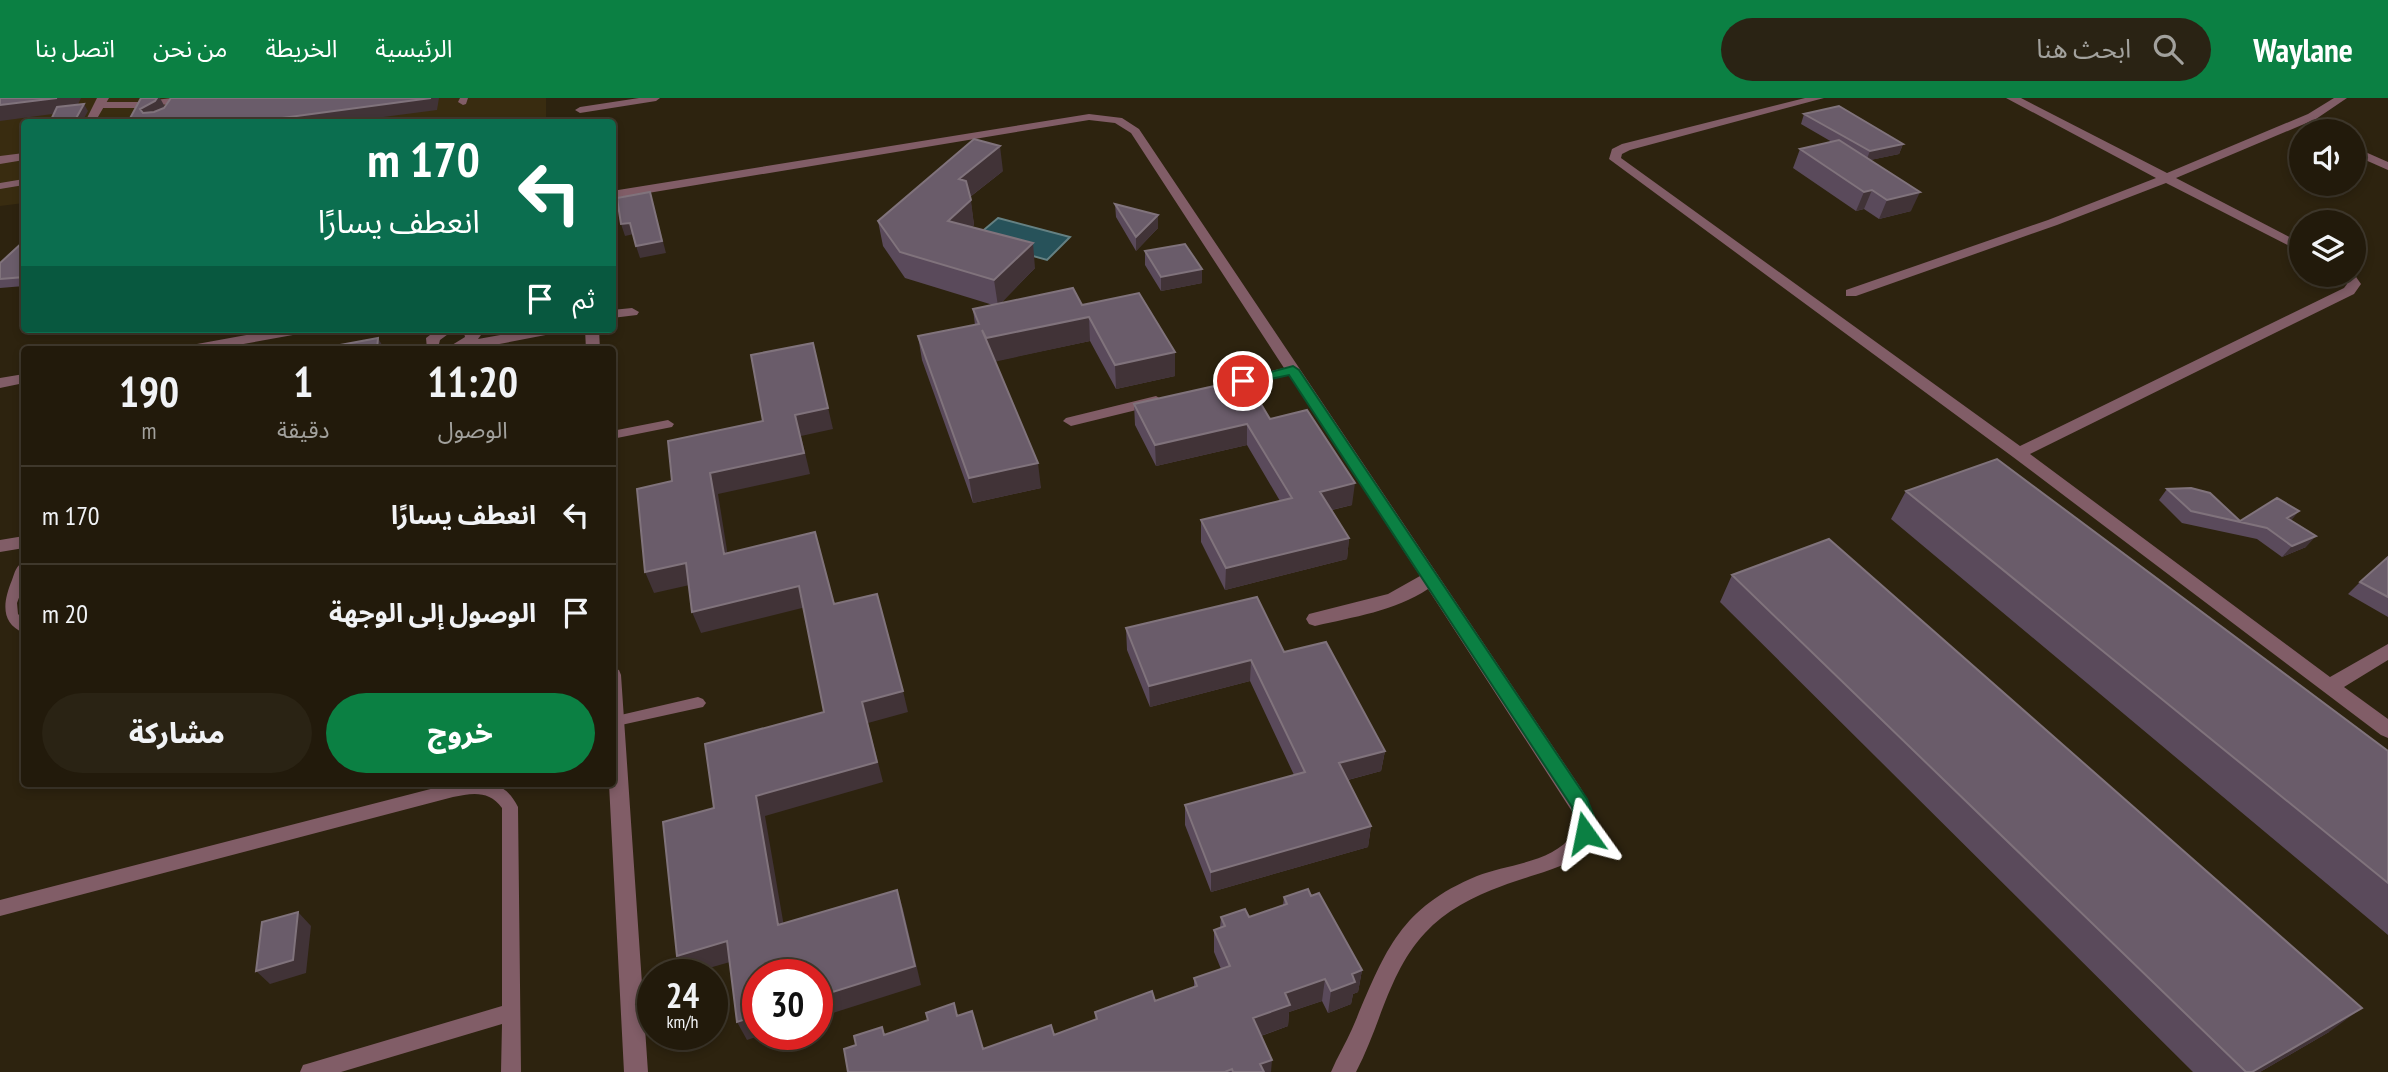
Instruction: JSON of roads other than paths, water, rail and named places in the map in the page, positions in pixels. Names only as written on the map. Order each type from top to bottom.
[{"type":"street","points":[[1818,98],[1626,147],[1616,152],[1615,159],[2019,453],[2388,730]]},
{"type":"street","points":[[2012,98],[2289,242]]},
{"type":"street","points":[[2301,119],[2341,98]]},
{"type":"street","points":[[92,119],[101,102]]},
{"type":"street","points":[[616,194],[1080,118],[1118,120],[1135,131],[1581,804],[1586,819],[1585,833],[1578,845],[1567,855],[1497,877],[1465,892],[1436,909],[1416,927],[1400,948],[1381,984],[1353,1055],[1343,1072]]},
{"type":"street","points":[[1851,292],[2028,233],[2168,179],[2289,125]]},
{"type":"street","points":[[2366,156],[2388,166]]},
{"type":"street","points":[[0,160],[21,157]]},
{"type":"street","points":[[2019,453],[2349,291],[2352,287]]},
{"type":"street","points":[[616,308],[632,309],[616,313]]},
{"type":"street","points":[[208,346],[282,333]]},
{"type":"street","points":[[462,346],[472,340],[473,333]]},
{"type":"street","points":[[469,346],[536,333]]},
{"type":"street","points":[[1205,390],[1293,370]]},
{"type":"street","points":[[0,383],[21,380]]},
{"type":"street","points":[[1071,421],[1165,399]]},
{"type":"street","points":[[0,546],[21,542]]},
{"type":"street","points":[[1315,619],[1395,597],[1424,585],[1430,576]]},
{"type":"street","points":[[2330,686],[2388,651]]},
{"type":"street","points":[[616,739],[636,1072]]},
{"type":"lane","points":[[101,102],[192,98]]},
{"type":"lane","points":[[580,110],[656,98]]},
{"type":"lane","points":[[170,113],[177,100]]},
{"type":"lane","points":[[0,186],[21,182]]},
{"type":"lane","points":[[616,434],[668,424]]},
{"type":"lane","points":[[21,575],[10,603],[11,616],[21,625]]},
{"type":"lane","points":[[616,722],[698,703]]},
{"type":"lane","points":[[0,908],[453,790],[476,787]]},
{"type":"lane","points":[[487,787],[496,790],[510,807],[511,1072]]},
{"type":"lane","points":[[310,1072],[511,1013]]},
{"type":"water","points":[[998,218],[1070,237],[1047,260],[973,239]]}]
